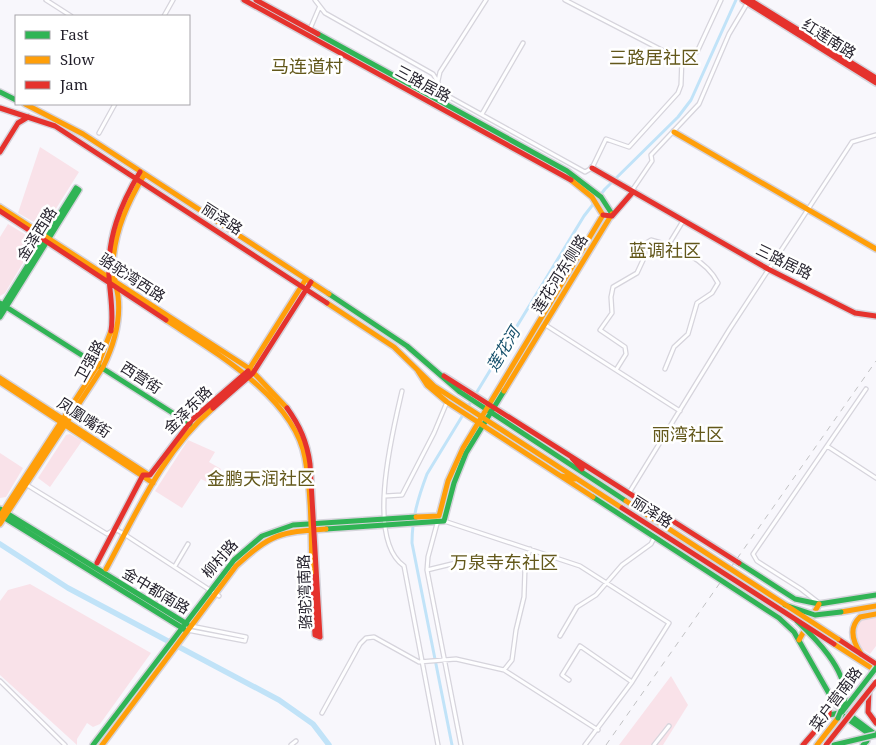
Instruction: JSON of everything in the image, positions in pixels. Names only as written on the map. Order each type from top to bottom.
[{"type":"main road","name":"三路居路","points":[[244,0],[589,191]]},
{"type":"main road","name":"三路居路","points":[[256,0],[566,171],[589,191]]},
{"type":"main road","name":"红莲南路","points":[[748,1],[876,78]]},
{"type":"main road","name":"红莲南路","points":[[748,1],[876,82]]},
{"type":"main road","points":[[0,92],[15,100]]},
{"type":"main road","name":"丽泽路","points":[[28,105],[58,119],[309,281],[407,346],[460,392],[876,664]]},
{"type":"main road","name":"丽泽路","points":[[0,108],[30,116],[55,126],[138,179],[394,347],[434,386],[482,418],[876,669]]},
{"type":"main road","points":[[11,112],[18,123]]},
{"type":"main road","points":[[0,152],[18,123],[30,116]]},
{"type":"main road","points":[[674,132],[876,249]]},
{"type":"main road","name":"三路居路","points":[[592,168],[632,193],[768,269],[855,313],[876,316]]},
{"type":"main road","name":"卫强路","points":[[2,514],[26,484],[100,366],[113,325],[110,248],[114,222],[123,198],[142,173]]},
{"type":"main road","name":"金泽西路","points":[[0,310],[77,189]]},
{"type":"main road","points":[[589,191],[605,201],[611,208],[612,216],[603,215],[601,206],[589,191]]},
{"type":"main road","name":"莲花河东侧路","points":[[438,519],[454,466],[479,423],[612,216],[632,193]]},
{"type":"main road","name":"骆驼湾西路","points":[[0,207],[250,373]]},
{"type":"main road","name":"骆驼湾西路","points":[[0,211],[46,239]]},
{"type":"main road","name":"莲花河东侧路","points":[[491,404],[538,321],[603,215]]},
{"type":"main road","name":"金泽东路","points":[[97,563],[149,476],[191,425],[250,373],[309,281]]},
{"type":"main road","name":"金泽西路","points":[[0,317],[4,304]]},
{"type":"main road","name":"西营街","points":[[4,304],[191,425]]},
{"type":"main road","name":"丽泽路","points":[[433,370],[491,404],[628,494],[795,599],[806,603],[819,604]]},
{"type":"main road","name":"丽泽路","points":[[418,371],[427,385],[452,406],[779,618],[799,640],[830,696],[841,710],[876,735]]},
{"type":"main road","name":"骆驼湾南路","points":[[250,373],[286,408],[302,431],[309,453],[320,637],[315,635],[313,526]]},
{"type":"main road","name":"凤凰嘴街","points":[[0,378],[64,422]]},
{"type":"main road","name":"凤凰嘴街","points":[[0,382],[149,476],[153,483]]},
{"type":"main road","name":"卫强路","points":[[2,514],[64,422]]},
{"type":"main road","name":"莲花河东侧路","points":[[444,521],[458,470],[479,423]]},
{"type":"main road","points":[[572,458],[590,476]]},
{"type":"main road","name":"金泽东路","points":[[106,569],[153,483],[149,476]]},
{"type":"main road","points":[[561,476],[580,480]]},
{"type":"main road","points":[[0,524],[2,514]]},
{"type":"main road","name":"金中都南路","points":[[2,514],[186,626]]},
{"type":"main road","name":"柳村路","points":[[102,745],[186,626],[241,559],[261,543],[288,531],[313,526],[385,518],[402,521]]},
{"type":"main road","points":[[654,538],[667,518]]},
{"type":"main road","name":"柳村路","points":[[313,526],[385,525],[402,521],[438,519],[444,521]]},
{"type":"main road","points":[[799,640],[819,604],[876,595]]},
{"type":"main road","points":[[784,605],[815,615],[876,606]]},
{"type":"main road","points":[[861,654],[853,643],[851,636],[853,626],[863,615],[876,614]]},
{"type":"main road","points":[[798,621],[816,638],[842,684],[844,698],[838,718]]},
{"type":"main road","name":"柳村路","points":[[93,745],[168,651]]},
{"type":"main road","name":"菜户营南路","points":[[817,745],[876,669]]},
{"type":"main road","points":[[826,745],[876,682]]},
{"type":"main road","points":[[869,691],[866,710],[870,718],[876,723]]},
{"type":"main road","points":[[829,715],[831,710],[830,696]]},
{"type":"main road","points":[[829,715],[838,713],[865,731],[868,734],[867,741],[863,745]]},
{"type":"main road","name":"菜户营南路","points":[[803,745],[829,715]]},
{"type":"main road","points":[[834,745],[876,735]]},
{"type":"street","points":[[46,0],[69,15]]},
{"type":"street","points":[[164,15],[172,0]]},
{"type":"street","points":[[315,0],[319,8],[325,13],[433,74],[438,82]]},
{"type":"street","points":[[486,0],[440,72],[439,90],[586,172],[592,168],[606,139],[629,146],[675,98],[681,85],[681,60],[686,53],[697,52],[721,0]]},
{"type":"street","points":[[566,0],[681,60]]},
{"type":"street","points":[[632,193],[652,161],[651,155],[699,104],[729,34],[748,1]]},
{"type":"street","points":[[310,29],[319,8]]},
{"type":"street","points":[[482,114],[523,43]]},
{"type":"street","points":[[100,133],[114,105]]},
{"type":"street","points":[[628,494],[729,330],[853,140],[876,136]]},
{"type":"street","points":[[669,244],[683,222]]},
{"type":"street","points":[[616,370],[626,354],[625,348],[600,330],[612,312],[611,297],[613,287],[638,273],[644,258],[646,243],[651,240],[669,244],[696,260],[710,272],[718,284],[712,293],[703,297],[698,303],[688,334],[674,348],[665,369]]},
{"type":"street","points":[[544,324],[680,411]]},
{"type":"street","points":[[819,604],[801,588],[757,561],[753,555],[866,390]]},
{"type":"street","points":[[402,391],[389,447],[385,525],[389,549],[404,566],[425,662],[438,745]]},
{"type":"street","points":[[385,496],[402,495],[434,433],[447,402]]},
{"type":"street","points":[[827,446],[876,478]]},
{"type":"street","points":[[26,484],[107,534],[116,529],[215,593]]},
{"type":"street","points":[[438,519],[428,557],[427,570],[461,745]]},
{"type":"street","points":[[444,521],[580,566],[607,581],[669,623],[632,682],[585,745]]},
{"type":"street","points":[[560,636],[577,608],[596,595],[622,565],[651,544],[654,538]]},
{"type":"street","points":[[175,566],[188,544]]},
{"type":"street","points":[[504,670],[512,660],[515,636],[524,597],[525,568],[530,549]]},
{"type":"street","points":[[427,570],[464,562]]},
{"type":"street","name":"金中都南路","points":[[186,626],[246,637],[245,641],[186,626]]},
{"type":"street","points":[[322,713],[360,644],[368,637],[380,638],[425,662],[456,659],[504,670],[598,730]]},
{"type":"street","points":[[569,680],[562,675],[580,646],[632,682]]},
{"type":"street","points":[[0,681],[65,745]]},
{"type":"street","points":[[654,745],[669,726]]},
{"type":"street","points":[[291,745],[296,741]]},
{"type":"shaded area","points":[[40,147],[79,172],[47,223],[39,225],[18,213]]},
{"type":"shaded area","points":[[8,224],[31,238],[33,246],[5,293],[0,296],[0,237]]},
{"type":"shaded area","points":[[70,434],[82,441],[50,487],[38,478],[66,435]]},
{"type":"shaded area","points":[[188,440],[215,452],[209,462],[221,469],[211,484],[201,479],[182,508],[155,491]]},
{"type":"shaded area","points":[[0,453],[23,468],[6,497],[0,498]]},
{"type":"shaded area","points":[[30,584],[151,653],[100,724],[93,727],[87,723],[77,739],[77,745],[0,675],[0,601],[8,590]]},
{"type":"shaded area","points":[[867,617],[876,617],[876,646],[870,654],[859,647],[854,630],[861,620]]},
{"type":"shaded area","points":[[671,676],[688,705],[663,745],[619,745]]},
{"type":"waterway","name":"莲花河","points":[[452,745],[412,543],[416,508],[427,474],[584,216],[605,189],[678,117],[691,100],[736,0]]},
{"type":"waterway","points":[[0,544],[68,588],[279,700],[313,724],[329,745]]},
{"type":"railway","points":[[606,745],[876,361]]},
{"type":"traffic: fast","points":[[318,34],[567,171],[601,197],[612,214]]},
{"type":"traffic: fast","points":[[0,92],[15,100]]},
{"type":"traffic: fast","points":[[0,310],[76,188],[79,190],[0,317]]},
{"type":"traffic: fast","points":[[329,294],[407,346],[460,392],[626,501]]},
{"type":"traffic: fast","points":[[0,303],[190,424]]},
{"type":"traffic: fast","points":[[326,529],[444,521],[454,483],[466,453],[504,391]]},
{"type":"traffic: fast","points":[[593,497],[779,618],[794,632],[835,704],[876,735]]},
{"type":"traffic: fast","points":[[0,509],[187,624]]},
{"type":"traffic: fast","points":[[0,515],[184,629]]},
{"type":"traffic: fast","points":[[93,745],[234,560],[262,536],[293,525],[416,517]]},
{"type":"traffic: fast","points":[[739,563],[795,599],[819,604],[876,595]]},
{"type":"traffic: fast","points":[[785,605],[815,615],[841,612]]},
{"type":"traffic: fast","points":[[797,621],[821,645],[840,675],[844,685],[845,696],[838,718]]},
{"type":"traffic: fast","points":[[842,712],[876,668]]},
{"type":"traffic: fast","points":[[829,715],[839,713],[865,731],[868,734],[867,741],[863,745]]},
{"type":"traffic: fast","points":[[834,745],[876,735]]},
{"type":"traffic: slow","points":[[27,105],[83,134],[329,294]]},
{"type":"traffic: slow","points":[[674,132],[876,249]]},
{"type":"traffic: slow","points":[[0,524],[107,359],[116,333],[119,305],[113,262],[116,239],[128,206],[144,175]]},
{"type":"traffic: slow","points":[[416,517],[439,516],[448,481],[463,448],[603,215],[592,197],[571,180]]},
{"type":"traffic: slow","points":[[0,207],[250,369],[287,408]]},
{"type":"traffic: slow","points":[[504,391],[612,214]]},
{"type":"traffic: slow","points":[[248,371],[306,279]]},
{"type":"traffic: slow","points":[[327,303],[394,347],[434,386],[622,508]]},
{"type":"traffic: slow","points":[[166,320],[228,361],[249,378],[269,396],[285,415],[298,436],[305,458],[309,487],[312,576]]},
{"type":"traffic: slow","points":[[0,516],[98,365],[111,331]]},
{"type":"traffic: slow","points":[[418,371],[427,385],[447,402],[593,497]]},
{"type":"traffic: slow","points":[[0,378],[149,475]]},
{"type":"traffic: slow","points":[[0,382],[153,483]]},
{"type":"traffic: slow","points":[[106,569],[140,504],[165,463],[195,425],[213,408]]},
{"type":"traffic: slow","points":[[561,476],[575,479]]},
{"type":"traffic: slow","points":[[626,501],[838,639]]},
{"type":"traffic: slow","points":[[102,745],[236,566],[258,547],[276,537],[297,532],[326,529]]},
{"type":"traffic: slow","points":[[799,640],[819,604]]},
{"type":"traffic: slow","points":[[841,612],[876,606]]},
{"type":"traffic: slow","points":[[861,654],[854,640],[854,626],[860,617],[876,614]]},
{"type":"traffic: slow","points":[[834,644],[876,671]]},
{"type":"traffic: slow","points":[[817,745],[838,718]]},
{"type":"traffic: jam","points":[[244,0],[571,180]]},
{"type":"traffic: jam","points":[[256,0],[318,34]]},
{"type":"traffic: jam","points":[[743,0],[876,83]]},
{"type":"traffic: jam","points":[[750,0],[876,78]]},
{"type":"traffic: jam","points":[[0,108],[55,126],[327,303]]},
{"type":"traffic: jam","points":[[0,152],[18,123],[28,117]]},
{"type":"traffic: jam","points":[[592,168],[768,269],[855,313],[876,316]]},
{"type":"traffic: jam","points":[[111,331],[110,249],[121,209],[140,172]]},
{"type":"traffic: jam","points":[[603,215],[612,216],[632,193]]},
{"type":"traffic: jam","points":[[0,211],[166,320]]},
{"type":"traffic: jam","points":[[213,408],[253,373],[311,282]]},
{"type":"traffic: jam","points":[[97,563],[143,475],[150,475],[192,420],[248,371]]},
{"type":"traffic: jam","points":[[444,376],[739,563]]},
{"type":"traffic: jam","points":[[287,408],[302,434],[310,464],[320,637]]},
{"type":"traffic: jam","points":[[572,458],[582,469]]},
{"type":"traffic: jam","points":[[622,508],[834,644]]},
{"type":"traffic: jam","points":[[312,576],[315,635],[320,637]]},
{"type":"traffic: jam","points":[[838,639],[876,664]]},
{"type":"traffic: jam","points":[[826,745],[876,682]]},
{"type":"traffic: jam","points":[[869,691],[868,712],[876,723]]},
{"type":"traffic: jam","points":[[803,745],[829,715],[830,697]]},
{"type":"district","name":"三路居社区","points":[[654,58]]},
{"type":"district","name":"马连道村","points":[[307,67]]},
{"type":"district","name":"蓝调社区","points":[[665,251]]},
{"type":"district","name":"丽湾社区","points":[[688,435]]},
{"type":"district","name":"金鹏天润社区","points":[[261,479]]},
{"type":"district","name":"万泉寺东社区","points":[[504,563]]}]
